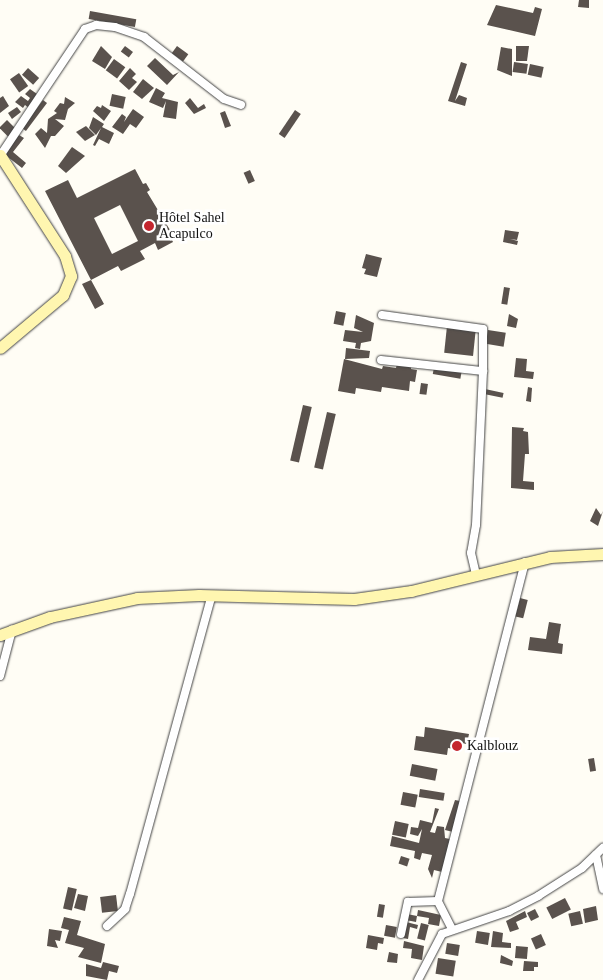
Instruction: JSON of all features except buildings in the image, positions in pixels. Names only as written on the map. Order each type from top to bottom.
[{"type":"main road","points":[[0,156],[66,256],[71,276],[64,295],[0,348]]},
{"type":"main road","points":[[0,635],[98,605],[145,598],[212,595],[354,600],[402,593],[525,562],[603,554]]},
{"type":"street","points":[[0,156],[85,29],[96,25],[115,27],[144,37],[224,99],[241,105]]},
{"type":"street","points":[[382,315],[482,328],[483,371],[476,525],[471,553],[476,575]]},
{"type":"street","points":[[381,360],[483,371]]},
{"type":"street","points":[[452,929],[438,901],[525,562]]},
{"type":"street","points":[[107,926],[125,909],[130,894],[212,595]]},
{"type":"street","points":[[0,676],[12,630]]},
{"type":"street","points":[[418,980],[436,941],[452,929],[510,911],[582,868],[603,848]]},
{"type":"street","points":[[596,855],[603,889]]},
{"type":"street","points":[[400,934],[408,902],[438,901]]},
{"type":"place","name":"Hôtel Sahel Acapulco","points":[[149,226]]},
{"type":"place","name":"Kalblouz","points":[[457,746]]}]
